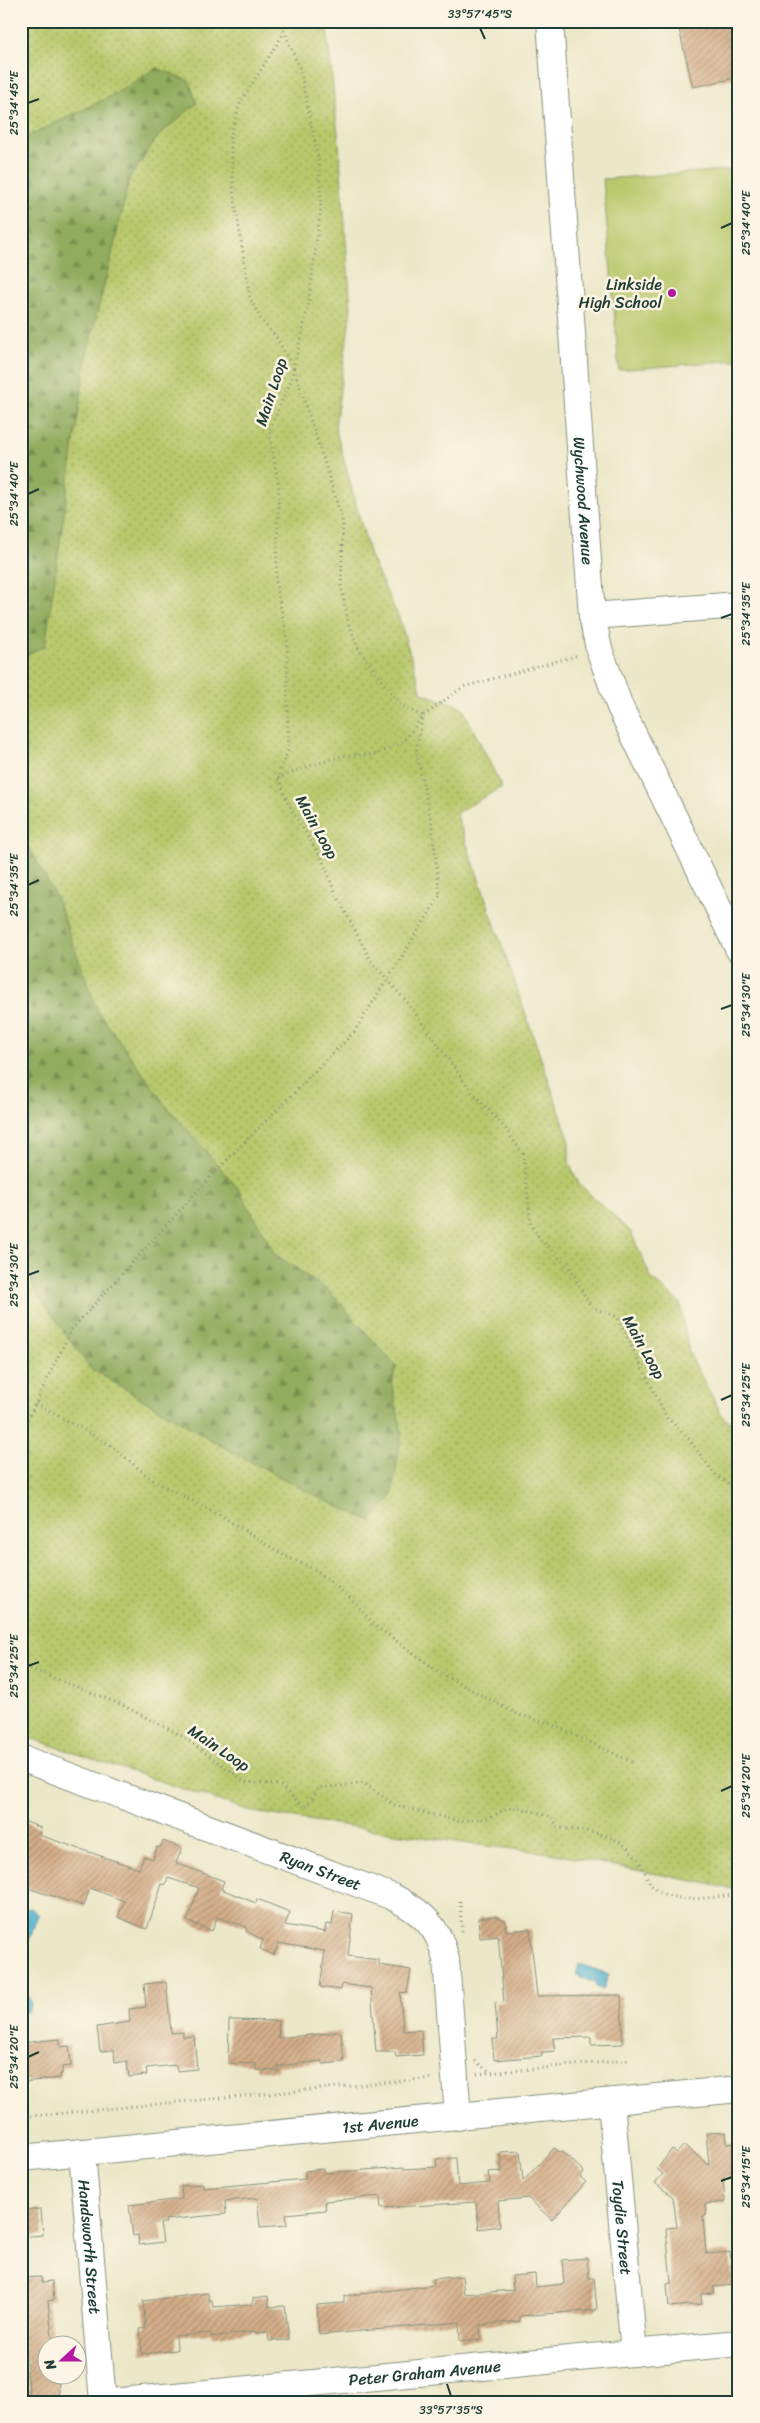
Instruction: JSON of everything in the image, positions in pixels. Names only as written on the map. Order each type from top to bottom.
[{"type":"street","name":"Wychwood Avenue","points":[[550,21],[592,616],[599,649],[620,707],[739,950]]},
{"type":"street","points":[[592,616],[739,605]]},
{"type":"street","name":"Ryan Street","points":[[21,1758],[393,1897],[421,1913],[439,1939],[446,1960],[449,2070],[458,2117]]},
{"type":"street","name":"1st Avenue","points":[[21,2158],[739,2089]]},
{"type":"street","name":"Toydie Street","points":[[611,2102],[634,2353]]},
{"type":"street","name":"Handsworth Street","points":[[82,2152],[103,2402]]},
{"type":"street","name":"Peter Graham Avenue","points":[[110,2402],[739,2343]]},
{"type":"path","name":"Main Loop","points":[[280,21],[300,69],[319,163],[321,207],[308,308],[294,368],[290,383],[268,430],[279,488],[276,584],[287,637],[288,750],[278,778],[292,812],[321,857],[335,892],[371,961],[408,1003],[471,1091],[506,1128],[523,1154],[531,1224],[542,1240],[572,1270],[591,1307],[617,1317],[667,1418],[688,1438],[716,1476],[739,1489]]},
{"type":"path","points":[[285,33],[240,103],[230,138],[234,195],[250,298],[261,320],[276,337],[294,368],[343,523],[341,586],[348,622],[359,650],[401,706],[422,716]]},
{"type":"path","points":[[278,778],[343,756],[377,754],[404,741],[422,716],[463,687],[599,649]]},
{"type":"path","points":[[21,1433],[71,1330],[214,1173],[354,1032],[440,896],[432,824],[416,751],[422,716]]},
{"type":"path","points":[[36,1403],[109,1444],[154,1481],[220,1515],[283,1554],[316,1570],[355,1602],[374,1625],[442,1674],[517,1714],[551,1724],[634,1763]]},
{"type":"path","name":"Main Loop","points":[[21,1665],[120,1704],[182,1736],[246,1782],[280,1786],[306,1808],[318,1788],[364,1783],[394,1805],[458,1821],[489,1818],[503,1810],[518,1808],[552,1817],[558,1828],[595,1831],[628,1848],[639,1860],[646,1881],[665,1895],[692,1900],[713,1896],[739,1895]]},
{"type":"path","points":[[21,2117],[449,2070],[491,2073],[628,2060]]},
{"type":"path","points":[[449,2070],[491,2073]]},
{"type":"green space","points":[[21,21],[326,21],[339,144],[351,309],[335,427],[370,556],[399,618],[422,693],[462,707],[502,787],[456,813],[569,1139],[569,1162],[579,1184],[631,1232],[651,1278],[680,1303],[689,1353],[723,1417],[739,1429],[739,1890],[549,1853],[470,1844],[253,1812],[21,1735]]},
{"type":"green space","points":[[157,68],[189,81],[197,103],[159,135],[129,179],[87,353],[45,646],[21,657],[21,140],[113,95]]},
{"type":"green space","points":[[739,169],[739,360],[619,370],[603,179]]},
{"type":"green space","points":[[21,841],[31,850],[57,900],[97,1010],[167,1107],[238,1188],[275,1254],[329,1291],[396,1366],[392,1386],[402,1433],[391,1498],[371,1521],[320,1498],[229,1450],[91,1369],[36,1292],[21,1257]]},
{"type":"water","points":[[31,1908],[39,1915],[28,1943],[21,1944],[21,1919],[25,1909]]},
{"type":"water","points":[[579,1964],[609,1974],[603,1990],[596,1987],[595,1983],[576,1975]]},
{"type":"water","points":[[21,1979],[31,2004],[28,2012],[21,2011]]},
{"type":"building","points":[[677,21],[732,21],[734,32],[739,31],[739,77],[693,87]]},
{"type":"building","points":[[21,1820],[41,1828],[39,1835],[139,1869],[144,1856],[153,1859],[157,1847],[160,1848],[163,1841],[182,1848],[176,1863],[224,1881],[221,1889],[256,1903],[257,1899],[290,1912],[285,1925],[325,1932],[326,1924],[332,1925],[334,1911],[353,1914],[348,1956],[379,1960],[379,1965],[411,1970],[407,1993],[400,1992],[403,2031],[421,2030],[423,2055],[396,2057],[395,2052],[376,2052],[371,1988],[342,1984],[341,1990],[320,1987],[325,1951],[278,1943],[274,1955],[260,1949],[263,1940],[246,1931],[247,1927],[217,1917],[212,1931],[187,1921],[199,1888],[168,1878],[165,1885],[162,1884],[147,1929],[118,1917],[124,1901],[90,1888],[84,1906],[21,1886]]},
{"type":"building","points":[[495,1916],[505,1920],[506,1931],[530,1929],[537,1996],[621,1995],[623,2044],[591,2045],[591,2037],[553,2038],[555,2051],[542,2052],[542,2056],[494,2060],[492,2039],[498,2039],[495,2003],[504,2002],[498,1936],[480,1938],[478,1918]]},
{"type":"building","points":[[166,1982],[171,2033],[183,2032],[183,2037],[194,2036],[197,2069],[177,2071],[176,2065],[146,2068],[147,2075],[129,2077],[127,2061],[115,2063],[114,2050],[100,2051],[97,2027],[130,2022],[129,2009],[146,2007],[144,1984]]},
{"type":"building","points":[[229,2020],[279,2021],[278,2038],[341,2032],[344,2062],[322,2064],[322,2061],[278,2066],[278,2071],[256,2070],[256,2064],[228,2063]]},
{"type":"building","points":[[60,2039],[60,2047],[69,2046],[71,2066],[62,2067],[60,2078],[23,2082],[21,2043]]},
{"type":"building","points":[[726,2132],[727,2144],[739,2143],[739,2177],[723,2178],[725,2202],[705,2204],[706,2216],[703,2216],[706,2254],[730,2252],[733,2285],[713,2287],[714,2293],[701,2294],[702,2304],[669,2307],[667,2284],[671,2283],[666,2228],[677,2227],[673,2197],[655,2183],[663,2174],[657,2169],[672,2149],[677,2153],[684,2145],[709,2165],[706,2133]]},
{"type":"building","points":[[554,2148],[560,2152],[562,2151],[584,2172],[580,2177],[586,2182],[552,2220],[528,2198],[498,2201],[500,2226],[479,2229],[476,2202],[381,2208],[380,2196],[325,2201],[326,2210],[286,2214],[287,2225],[260,2227],[257,2198],[225,2201],[226,2214],[165,2220],[166,2223],[160,2223],[163,2242],[139,2245],[138,2235],[133,2236],[129,2205],[182,2199],[181,2186],[203,2184],[203,2188],[306,2179],[305,2171],[323,2169],[324,2173],[404,2167],[404,2169],[437,2167],[436,2159],[456,2158],[458,2186],[490,2183],[488,2172],[502,2171],[500,2152],[520,2151],[523,2181]]},
{"type":"building","points":[[41,2209],[43,2235],[21,2237],[21,2210]]},
{"type":"building","points":[[587,2258],[589,2278],[594,2278],[597,2310],[520,2316],[520,2321],[480,2325],[481,2339],[460,2341],[459,2322],[319,2335],[317,2305],[344,2303],[344,2296],[434,2285],[433,2279],[462,2276],[464,2294],[513,2290],[512,2276],[535,2274],[536,2287],[564,2284],[562,2260]]},
{"type":"building","points":[[41,2277],[42,2282],[52,2281],[54,2300],[48,2301],[52,2336],[38,2336],[38,2386],[59,2386],[60,2402],[30,2402],[26,2359],[24,2359],[21,2278]]},
{"type":"building","points":[[208,2293],[213,2307],[253,2304],[253,2298],[268,2296],[269,2307],[285,2306],[289,2340],[269,2341],[268,2332],[256,2333],[255,2331],[211,2337],[211,2333],[176,2336],[177,2350],[142,2354],[140,2329],[146,2328],[143,2301]]},
{"type":"place","name":"Linkside High School","points":[[672,293]]}]
